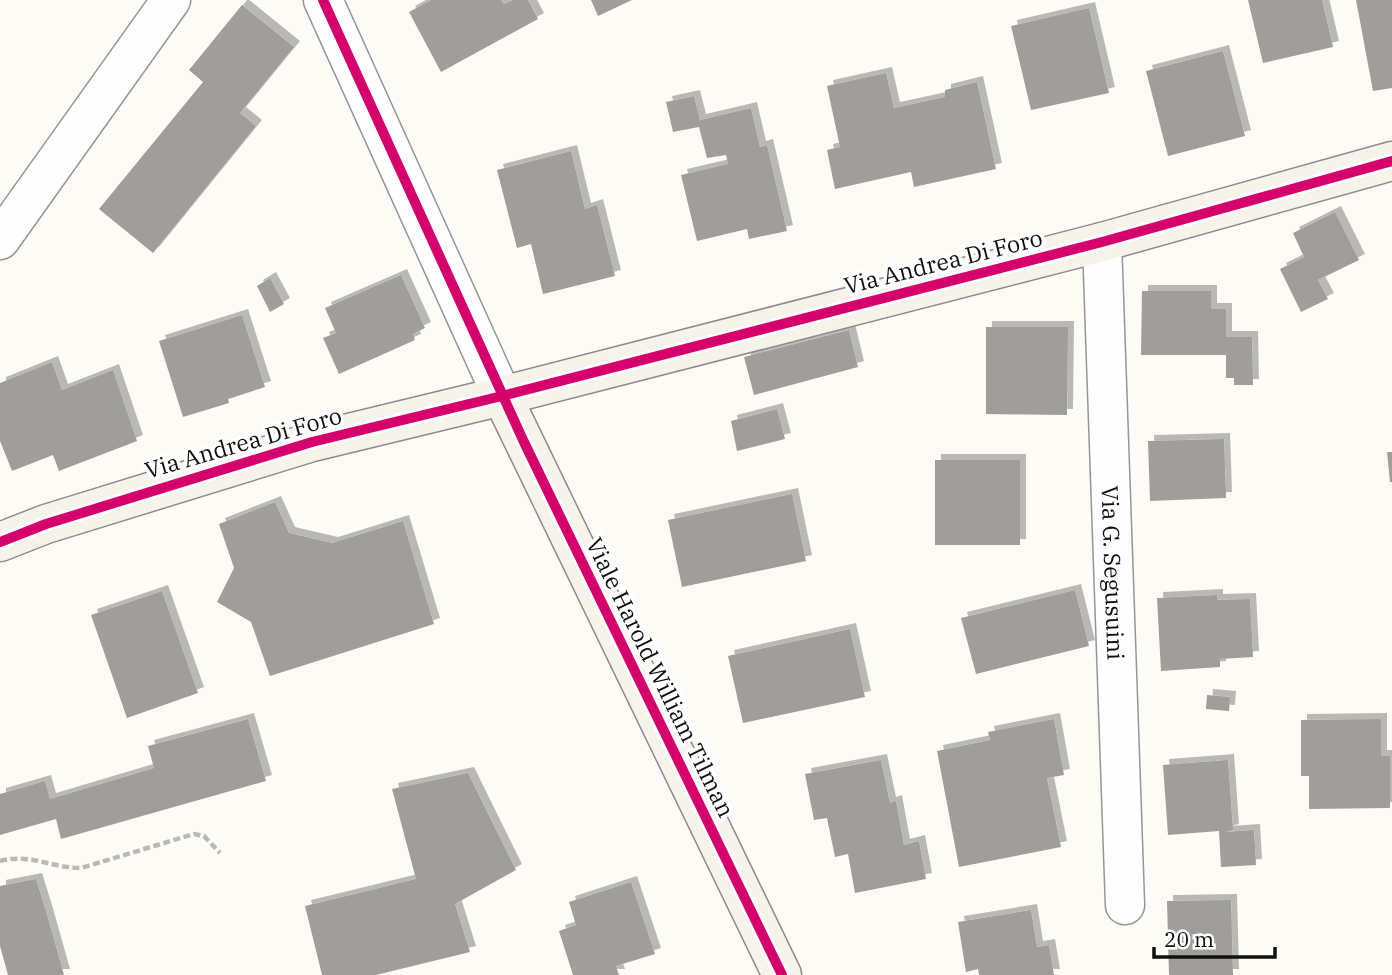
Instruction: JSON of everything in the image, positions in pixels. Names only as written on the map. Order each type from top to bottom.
[{"type":"street","points":[[0,240],[171,0]]},
{"type":"street","points":[[323,0],[502,396]]},
{"type":"street","name":"Via Andrea Di Foro","points":[[0,542],[46,524],[312,442],[1102,242],[1392,161]]},
{"type":"street","name":"Via G. Segusuini","points":[[1102,242],[1125,905]]},
{"type":"street","name":"Viale Harold William Tilman","points":[[502,396],[775,972]]},
{"type":"path","points":[[0,860],[19,856],[81,868],[194,834],[204,836],[220,853]]},
{"type":"building","points":[[431,0],[501,0],[504,4],[513,0],[528,0],[538,19],[441,72],[409,12]]},
{"type":"building","points":[[591,0],[632,0],[598,16]]},
{"type":"building","points":[[1248,0],[1322,0],[1333,47],[1263,63]]},
{"type":"building","points":[[1356,0],[1392,0],[1392,88],[1373,91]]},
{"type":"building","points":[[242,5],[294,47],[240,113],[256,126],[153,253],[99,209],[203,82],[189,70]]},
{"type":"building","points":[[1089,8],[1109,93],[1031,110],[1011,26]]},
{"type":"building","points":[[1223,51],[1245,136],[1168,156],[1146,71]]},
{"type":"building","points":[[886,73],[894,108],[945,97],[945,90],[977,82],[996,169],[914,187],[911,172],[835,189],[827,150],[840,147],[827,86]]},
{"type":"building","points":[[694,96],[700,120],[751,108],[760,147],[767,145],[787,231],[749,239],[747,229],[697,241],[681,175],[728,164],[726,155],[707,158],[699,127],[673,132],[666,102]]},
{"type":"building","points":[[571,151],[585,209],[597,205],[615,276],[543,294],[531,244],[517,248],[497,170]]},
{"type":"building","points":[[1335,212],[1359,260],[1318,280],[1328,299],[1301,312],[1280,269],[1304,257],[1293,233]]},
{"type":"building","points":[[401,275],[425,328],[413,334],[415,340],[339,374],[323,338],[336,333],[325,308]]},
{"type":"building","points":[[270,278],[284,304],[270,312],[257,286]]},
{"type":"building","points":[[1142,291],[1211,291],[1211,309],[1226,309],[1226,337],[1252,337],[1253,385],[1234,385],[1234,378],[1226,378],[1226,355],[1141,355]]},
{"type":"building","points":[[242,315],[265,387],[228,399],[229,403],[183,417],[159,341]]},
{"type":"building","points":[[986,327],[1068,327],[1067,415],[986,414]]},
{"type":"building","points":[[849,330],[858,367],[754,395],[744,357]]},
{"type":"building","points":[[52,362],[62,390],[113,370],[137,441],[59,471],[53,455],[12,471],[0,441],[0,383]]},
{"type":"building","points":[[777,409],[785,439],[737,451],[731,421]]},
{"type":"building","points":[[1224,439],[1226,498],[1150,501],[1148,441]]},
{"type":"building","points":[[1387,452],[1392,452],[1392,482],[1390,482]]},
{"type":"building","points":[[935,460],[1020,460],[1020,545],[935,545]]},
{"type":"building","points":[[792,494],[806,561],[682,587],[668,520]]},
{"type":"building","points":[[275,502],[289,533],[332,543],[403,521],[434,624],[270,676],[251,622],[217,602],[234,568],[219,524]]},
{"type":"building","points":[[1075,590],[1089,646],[976,674],[961,618]]},
{"type":"building","points":[[162,591],[198,693],[127,718],[91,615]]},
{"type":"building","points":[[1217,595],[1217,600],[1250,599],[1253,657],[1220,659],[1220,667],[1161,671],[1157,598]]},
{"type":"building","points":[[850,629],[865,697],[743,723],[728,656]]},
{"type":"building","points":[[1207,695],[1230,697],[1229,711],[1206,709]]},
{"type":"building","points":[[248,719],[266,781],[61,839],[56,819],[0,835],[0,794],[45,781],[50,799],[154,768],[148,746]]},
{"type":"building","points":[[1054,719],[1064,775],[1047,778],[1061,847],[959,867],[937,751],[990,740],[988,732]]},
{"type":"building","points":[[1381,719],[1381,756],[1390,756],[1390,808],[1309,809],[1309,776],[1301,776],[1301,720]]},
{"type":"building","points":[[881,760],[890,803],[896,801],[904,845],[919,841],[926,879],[855,893],[848,854],[835,857],[827,818],[814,820],[805,774]]},
{"type":"building","points":[[1228,760],[1233,830],[1225,832],[1254,830],[1256,865],[1221,867],[1219,831],[1168,835],[1163,765]]},
{"type":"building","points":[[468,773],[516,870],[455,904],[470,952],[376,975],[322,975],[305,906],[416,879],[392,789]]},
{"type":"building","points":[[36,879],[64,975],[8,975],[0,946],[0,886]]},
{"type":"building","points":[[631,882],[655,954],[616,966],[619,975],[573,975],[559,931],[576,925],[569,902]]},
{"type":"building","points":[[1231,900],[1233,975],[1169,975],[1167,901]]},
{"type":"building","points":[[1031,910],[1037,947],[1049,945],[1054,975],[979,975],[978,969],[966,972],[958,922]]},
{"type":"cycle path","points":[[323,0],[523,440],[782,975]]},
{"type":"cycle path","points":[[0,542],[46,524],[312,442],[1102,242],[1392,161]]}]
